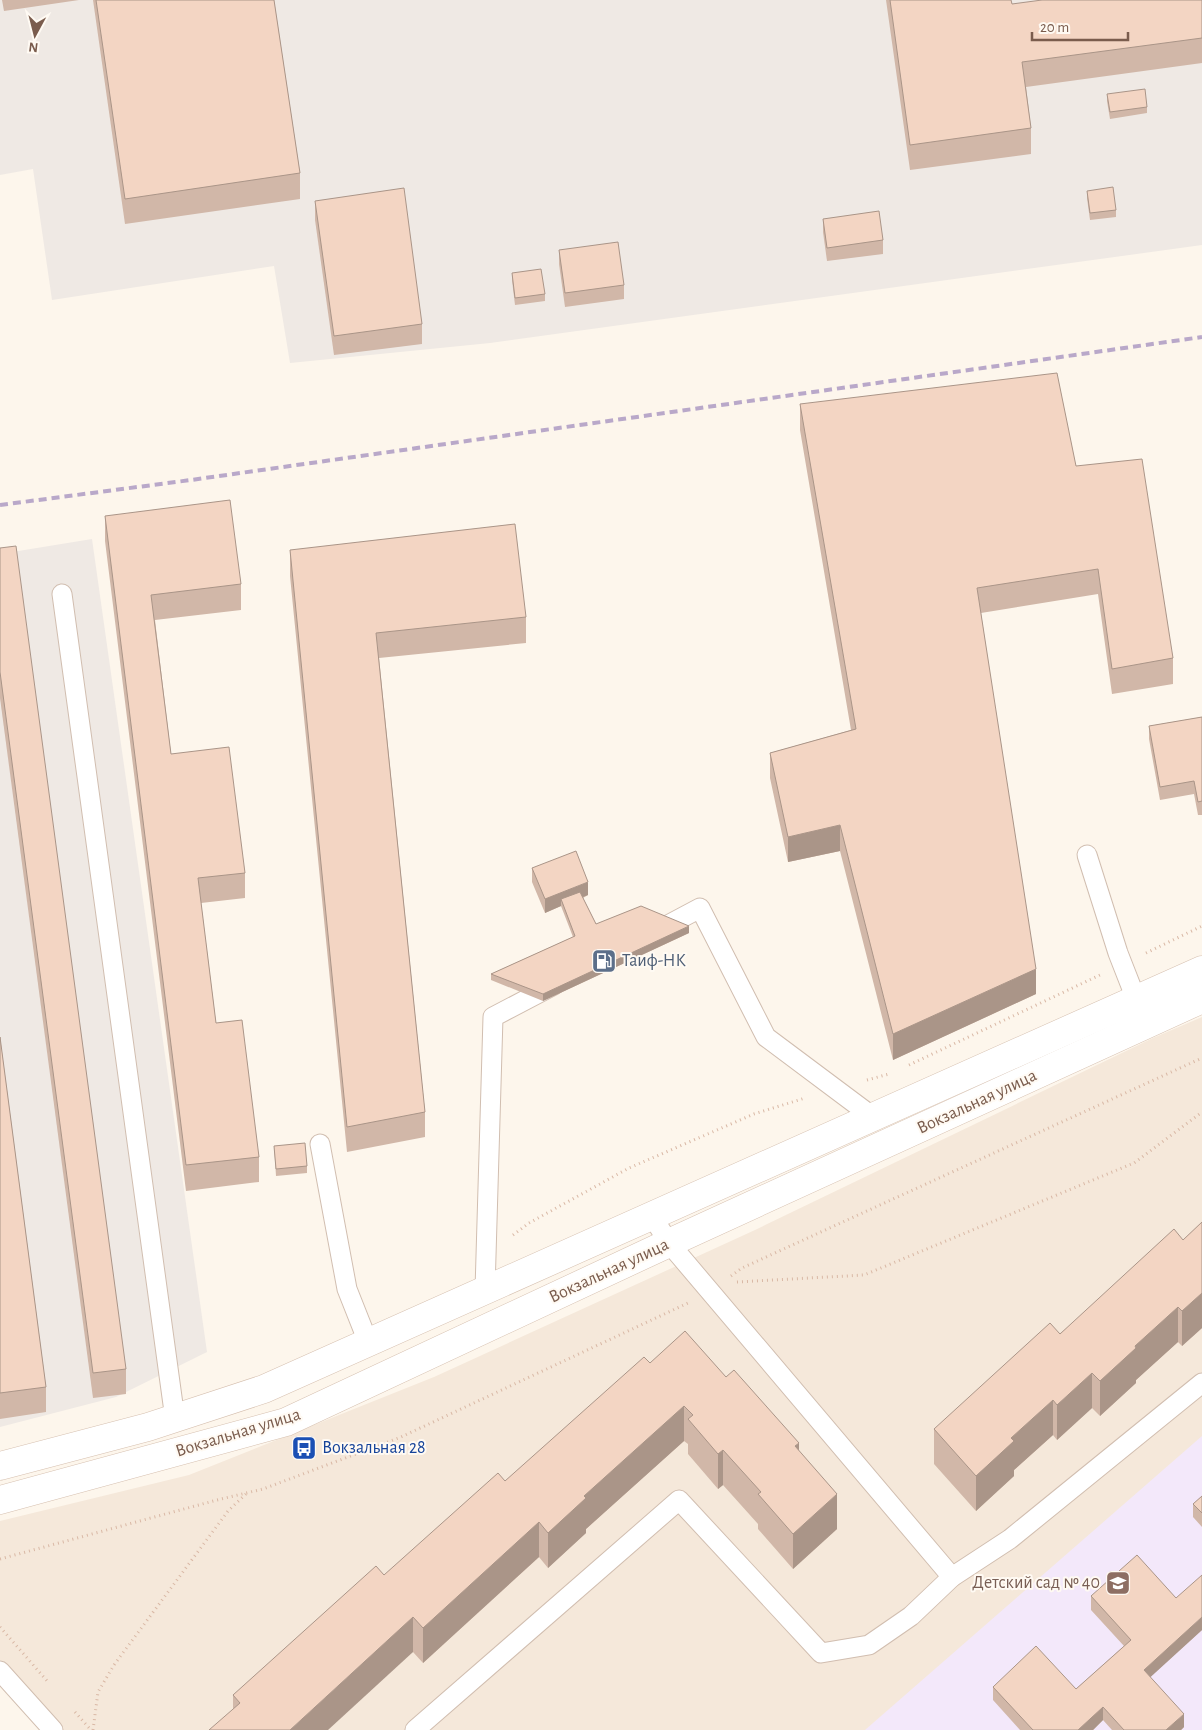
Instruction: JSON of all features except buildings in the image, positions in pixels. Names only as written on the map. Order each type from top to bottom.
[{"type":"main road","name":"Вокзальная улица","points":[[0,1466],[148,1427],[264,1389],[1202,970]]},
{"type":"main road","name":"Вокзальная улица","points":[[0,1500],[286,1422],[669,1243],[1202,999]]},
{"type":"lane","points":[[62,594],[175,1419]]},
{"type":"lane","points":[[1087,855],[1122,964],[1136,1000]]},
{"type":"lane","points":[[640,940],[700,908],[766,1037],[873,1117]]},
{"type":"lane","points":[[485,1290],[493,1018],[571,976]]},
{"type":"lane","points":[[320,1144],[348,1289],[368,1342]]},
{"type":"lane","points":[[652,1216],[669,1243],[952,1576]]},
{"type":"lane","points":[[415,1730],[679,1500],[821,1653],[869,1645],[911,1616],[952,1576],[1010,1539],[1202,1383]]},
{"type":"lane","points":[[0,1671],[53,1730]]},
{"type":"path","points":[[908,1065],[1202,926]]},
{"type":"path","points":[[711,1292],[742,1268],[1202,1058]]},
{"type":"path","points":[[486,1255],[529,1223],[629,1168],[754,1114],[890,1074]]},
{"type":"path","points":[[0,1559],[263,1489],[401,1437],[711,1292],[740,1281],[864,1275],[1134,1163],[1202,1112]]},
{"type":"path","points":[[92,1730],[98,1692],[114,1665],[228,1511],[248,1493]]},
{"type":"path","points":[[0,1627],[52,1686]]},
{"type":"path","points":[[71,1708],[92,1730]]},
{"type":"shaded area","points":[[0,0],[1202,0],[1202,245],[490,343],[290,363],[274,266],[52,300],[33,169],[0,175]]},
{"type":"shaded area","points":[[92,539],[207,1352],[116,1397],[0,1427],[0,554]]},
{"type":"shaded area","points":[[1202,1017],[1202,1730],[63,1730],[0,1660],[0,1521],[189,1475],[434,1377],[755,1230],[1153,1038]]},
{"type":"shaded area","name":"Детский сад № 40","points":[[1202,1436],[1202,1730],[865,1730]]},
{"type":"railway","points":[[0,505],[191,480],[1202,337]]},
{"type":"place","name":"Таиф-НК","points":[[604,961]]},
{"type":"place","name":"Вокзальная 28","points":[[304,1448]]},
{"type":"place","name":"Детский сад № 40","points":[[1118,1583]]}]
